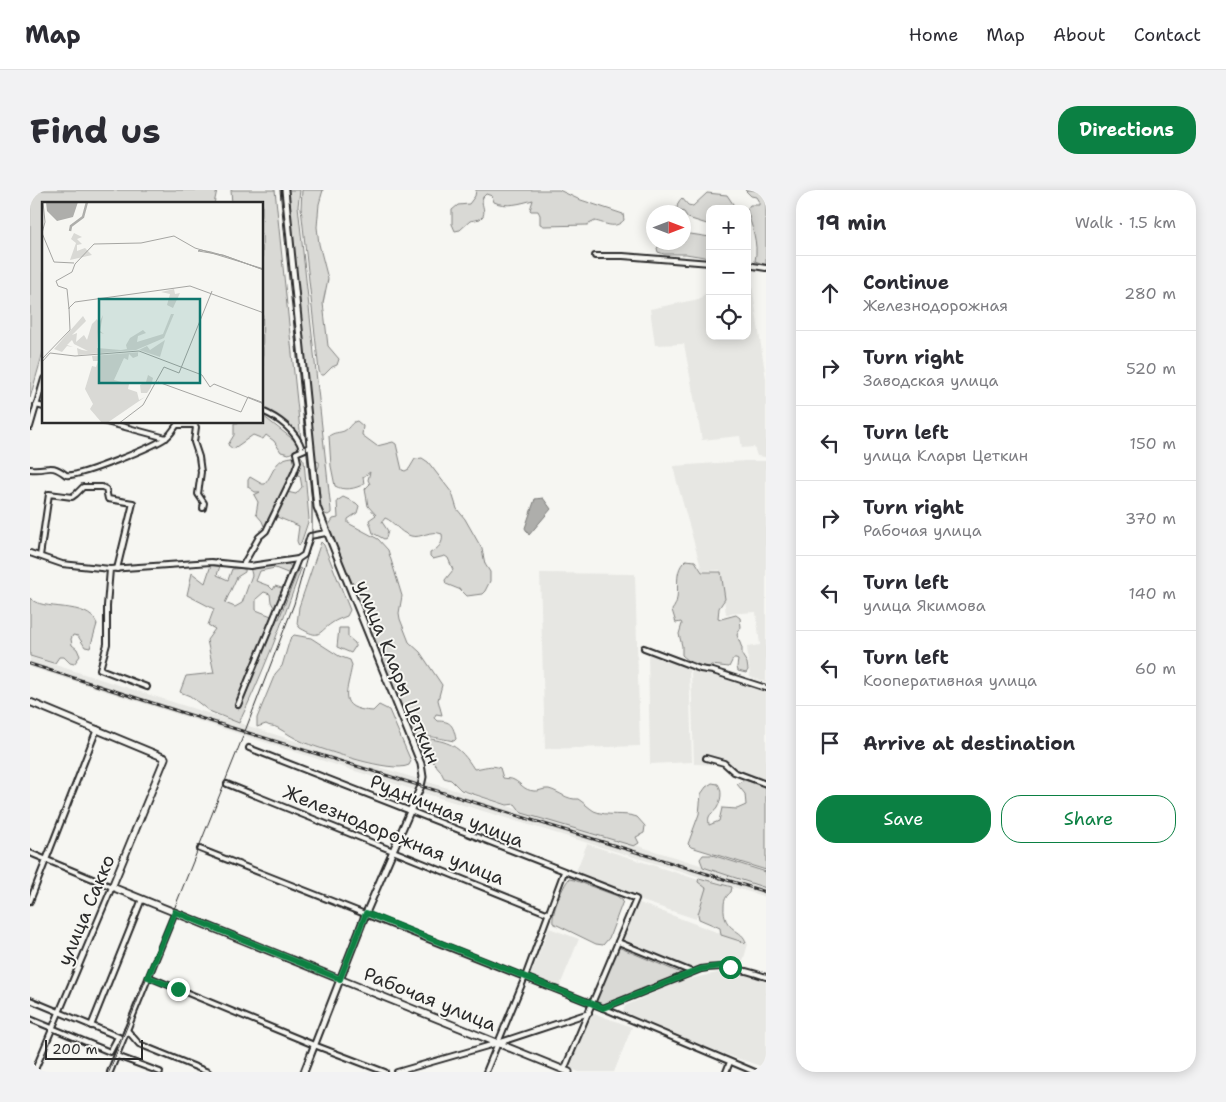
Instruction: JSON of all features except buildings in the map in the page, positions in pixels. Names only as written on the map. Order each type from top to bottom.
[{"type":"main road","points":[[30,704],[97,728]]},
{"type":"main road","name":"улица Сакко","points":[[97,728],[165,758],[112,887]]},
{"type":"main road","name":"Рабочая улица","points":[[112,887],[566,1071]]},
{"type":"street","name":"улица Клары Цеткин","points":[[285,190],[317,507],[423,768],[423,780],[366,913],[304,1072]]},
{"type":"street","points":[[595,256],[623,256],[706,263]]},
{"type":"street","points":[[751,266],[766,268]]},
{"type":"street","points":[[30,427],[42,386]]},
{"type":"street","points":[[36,405],[42,406]]},
{"type":"street","points":[[264,412],[295,434],[302,450]]},
{"type":"street","points":[[114,424],[166,438]]},
{"type":"street","points":[[30,469],[57,468],[66,476],[72,476],[124,458],[166,438],[178,424],[194,425],[196,428],[194,442],[200,472],[198,494],[204,503],[203,508]]},
{"type":"street","points":[[243,565],[274,516],[298,462],[296,453],[310,447]]},
{"type":"street","points":[[40,556],[49,494],[72,497],[83,487],[102,486],[106,489],[108,500],[132,504],[117,569]]},
{"type":"street","points":[[30,553],[62,564],[110,569],[211,562],[250,566],[298,559],[304,555],[310,536],[326,533]]},
{"type":"street","points":[[238,705],[298,559]]},
{"type":"street","points":[[110,569],[107,606],[107,644],[100,669],[147,687]]},
{"type":"street","points":[[644,648],[700,669],[713,671],[766,688]]},
{"type":"street","points":[[30,901],[97,728]]},
{"type":"street","name":"Рудничная улица","points":[[249,748],[636,899],[618,942]]},
{"type":"street","points":[[706,758],[724,763],[734,772],[766,784]]},
{"type":"street","name":"Железнодорожная улица","points":[[227,784],[549,914]]},
{"type":"street","points":[[200,849],[603,1008],[755,1072]]},
{"type":"street","name":"Рабочая улица","points":[[30,853],[112,887]]},
{"type":"street","points":[[486,1072],[525,977],[564,872]]},
{"type":"street","name":"улица Сакко","points":[[34,1072],[112,887]]},
{"type":"street","points":[[91,1026],[142,899]]},
{"type":"street","points":[[110,1072],[175,912]]},
{"type":"street","points":[[566,1071],[618,942],[692,972]]},
{"type":"street","points":[[603,1008],[701,969],[721,966],[766,977]]},
{"type":"street","points":[[148,977],[314,1046],[385,1072]]},
{"type":"street","points":[[30,1000],[124,1039]]},
{"type":"street","points":[[397,1072],[498,1043],[588,1013]]},
{"type":"street","points":[[30,1019],[110,1052],[118,1037]]},
{"type":"street","points":[[127,1030],[139,1044],[208,1072]]},
{"type":"street","points":[[117,1056],[160,1072]]},
{"type":"street","points":[[726,1072],[730,1062]]},
{"type":"shaded area","points":[[30,190],[217,190],[214,202],[42,202],[42,356],[30,398]]},
{"type":"shaded area","points":[[231,190],[275,190],[301,440],[288,425],[264,410],[264,202],[232,202]]},
{"type":"shaded area","points":[[285,190],[300,190],[298,206],[331,510],[331,513],[328,515],[322,513],[317,493],[316,471],[319,462],[315,461]]},
{"type":"shaded area","points":[[302,190],[323,190],[319,204],[317,227],[319,244],[328,279],[323,303],[328,346],[339,359],[337,365],[324,375],[321,375],[319,371],[301,208]]},
{"type":"shaded area","points":[[476,190],[559,190],[578,199],[623,214],[624,220],[617,225],[595,221],[587,225],[544,226],[540,224],[538,211],[530,210],[533,200],[504,205],[494,202],[492,196],[486,194],[482,200],[483,216],[480,219],[470,221],[460,230],[455,231],[452,224],[452,210],[458,205],[469,204],[475,196]]},
{"type":"shaded area","points":[[745,190],[766,190],[766,265],[755,261],[756,248],[751,224],[751,205],[759,205],[759,202],[756,197],[751,196]]},
{"type":"shaded area","points":[[707,193],[727,195],[733,205],[706,205],[706,224],[691,219],[691,206],[693,206]]},
{"type":"shaded area","points":[[682,198],[688,205],[678,205]]},
{"type":"shaded area","points":[[691,234],[706,236],[706,257],[658,252],[658,250],[691,250]]},
{"type":"shaded area","points":[[751,282],[766,379],[766,457],[757,456],[754,447],[742,448],[740,436],[702,440],[684,344],[655,345],[650,309],[699,299],[706,293],[706,340],[751,340]]},
{"type":"shaded area","points":[[264,417],[299,444],[300,448],[289,454],[281,452],[274,441],[266,435],[263,439],[253,435],[233,449],[228,445],[234,435],[234,424],[264,424]]},
{"type":"shaded area","points":[[357,421],[363,426],[362,435],[377,446],[393,442],[396,444],[402,470],[409,469],[415,459],[422,458],[428,462],[452,493],[457,509],[482,549],[485,564],[490,572],[490,581],[482,594],[467,596],[461,590],[446,584],[445,580],[453,570],[448,558],[445,556],[433,559],[430,556],[430,553],[438,548],[441,543],[442,534],[434,533],[415,537],[411,536],[385,518],[382,522],[388,531],[386,538],[384,539],[373,533],[369,520],[376,515],[368,506],[365,489],[370,484],[368,480],[370,472],[363,477],[364,484],[361,486],[346,489],[335,486],[331,466],[329,436],[344,431]]},
{"type":"shaded area","points":[[301,456],[304,461],[309,519],[299,546],[297,541],[299,526],[276,515],[287,492],[296,494],[302,487],[300,476],[296,474]]},
{"type":"shaded area","points":[[292,457],[296,459],[296,463],[268,522],[264,526],[256,514],[258,502],[254,495],[260,492],[255,492],[248,487],[248,480],[250,477],[265,484],[278,463]]},
{"type":"shaded area","points":[[766,461],[766,682],[750,677],[747,647],[760,645],[756,612],[726,614],[720,570],[702,571],[674,466]]},
{"type":"shaded area","points":[[343,497],[359,506],[357,513],[348,519],[348,523],[378,539],[388,550],[402,596],[399,613],[400,619],[409,642],[420,652],[442,685],[438,700],[442,715],[436,714],[434,718],[437,721],[451,725],[456,739],[454,741],[412,736],[327,528],[333,519],[338,518],[337,501]]},
{"type":"shaded area","points":[[543,498],[551,509],[529,535],[525,528],[535,499]]},
{"type":"shaded area","points":[[321,542],[324,545],[350,610],[347,616],[334,622],[318,634],[312,634],[300,628],[297,624],[299,607]]},
{"type":"shaded area","points":[[686,560],[695,561],[702,572],[721,572],[725,599],[719,608],[718,618],[736,615],[740,618],[741,627],[737,635],[742,648],[742,655],[747,663],[748,670],[746,673],[738,671],[738,660],[736,659],[733,659],[729,667],[711,665],[708,668],[694,664],[682,655],[679,634],[682,624],[681,622],[676,623],[672,610],[677,598],[679,571],[681,565]]},
{"type":"shaded area","points":[[289,561],[288,564],[293,568],[290,574],[275,568],[260,571],[256,581],[269,586],[273,590],[275,586],[285,589],[276,611],[271,602],[270,594],[264,592],[256,599],[256,610],[279,619],[299,568],[301,569],[272,647],[239,723],[209,711],[190,696],[180,692],[186,676],[214,673],[207,640],[215,629],[208,625],[214,609],[187,595],[192,573],[205,583],[211,565],[220,566],[217,575],[228,580],[232,569],[245,568],[245,572],[237,577],[225,603],[235,607],[242,603],[252,575],[250,567]]},
{"type":"shaded area","points":[[540,573],[635,574],[640,746],[545,749]]},
{"type":"shaded area","points":[[30,598],[44,605],[84,612],[92,617],[97,624],[90,648],[85,647],[78,636],[73,635],[71,639],[72,645],[77,649],[80,656],[74,664],[64,657],[59,657],[53,663],[30,656]]},
{"type":"shaded area","points":[[339,628],[348,628],[348,637],[355,643],[351,653],[337,647]]},
{"type":"shaded area","points":[[294,635],[311,638],[339,656],[350,660],[352,665],[347,690],[349,702],[353,707],[361,710],[373,711],[379,705],[389,710],[411,761],[409,765],[400,767],[388,766],[358,760],[305,743],[278,728],[266,724],[257,727],[257,718],[275,674],[282,666],[290,639]]},
{"type":"shaded area","points":[[648,651],[689,667],[692,762],[650,764]]},
{"type":"shaded area","points":[[30,657],[359,761],[766,885],[766,897],[427,794],[30,667]]},
{"type":"shaded area","points":[[691,669],[766,691],[766,781],[723,765],[694,764]]},
{"type":"shaded area","points":[[422,738],[446,743],[458,749],[474,769],[490,766],[500,768],[503,778],[513,779],[527,789],[536,791],[549,789],[570,798],[578,799],[599,813],[637,817],[645,826],[644,833],[636,837],[639,843],[634,846],[522,813],[515,804],[507,805],[461,790],[451,780],[444,778],[429,757],[424,758],[421,756],[415,742]]},
{"type":"shaded area","points":[[744,780],[766,786],[766,870],[691,847],[688,844],[699,814],[701,794],[706,787],[712,783],[718,784],[721,793],[716,809],[710,814],[709,825],[719,821],[722,808],[737,809],[746,805],[745,794],[737,784]]},
{"type":"shaded area","points":[[587,844],[708,883],[696,919],[639,900],[575,874]]},
{"type":"shaded area","points":[[703,855],[712,855],[766,872],[766,888],[703,867],[700,859]]},
{"type":"shaded area","points":[[699,878],[732,887],[725,900],[724,914],[726,921],[744,938],[746,943],[721,935],[720,928],[699,919],[698,914],[706,888],[698,882]]},
{"type":"shaded area","points":[[569,879],[617,896],[623,901],[609,938],[603,945],[596,944],[553,923],[558,900]]},
{"type":"shaded area","points":[[637,902],[748,944],[741,968],[720,963],[692,968],[622,939]]},
{"type":"shaded area","points":[[549,928],[579,939],[559,988],[530,977]]},
{"type":"shaded area","points":[[618,947],[681,973],[604,1006],[595,1003]]},
{"type":"shaded area","points":[[722,972],[748,974],[766,980],[766,1068],[716,1051],[623,1012],[625,1006],[680,981]]},
{"type":"shaded area","points":[[593,1013],[632,1027],[614,1072],[579,1072],[569,1068]]},
{"type":"tram line","points":[[109,1072],[294,604],[312,539],[312,503],[280,190]]},
{"type":"railway","points":[[30,664],[766,892]]},
{"type":"route","points":[[178,989],[148,977],[175,912],[340,979],[366,913],[603,1008],[701,969],[721,966],[730,967]]}]
